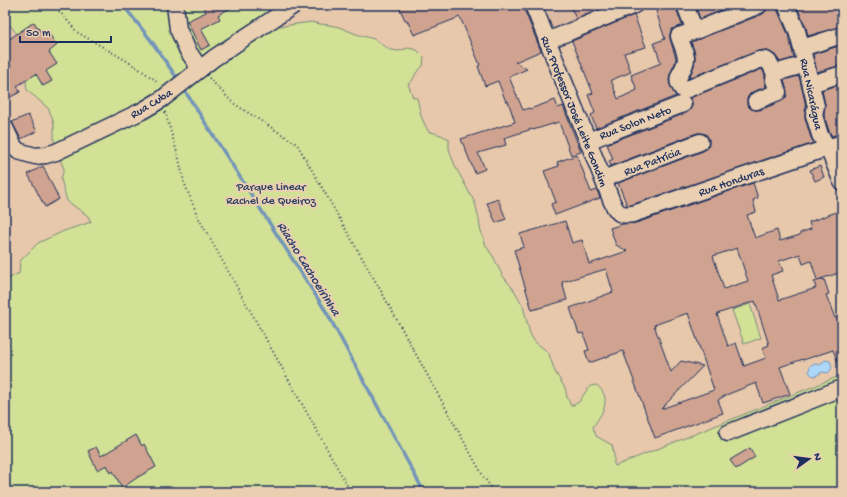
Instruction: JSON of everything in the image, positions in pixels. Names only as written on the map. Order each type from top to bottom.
[{"type":"street","points":[[174,5],[178,29],[198,71]]},
{"type":"street","name":"Rua Cuba","points":[[5,128],[13,145],[18,151],[35,156],[56,152],[142,110],[166,96],[214,58],[294,5]]},
{"type":"street","name":"Rua Professor José Leite Gondim","points":[[533,5],[615,210],[620,214]]},
{"type":"street","points":[[547,41],[634,5]]},
{"type":"street","points":[[685,5],[695,31]]},
{"type":"street","points":[[756,101],[778,92],[774,80],[775,73],[770,64],[764,59],[683,90],[681,89],[678,78],[684,68],[686,58],[679,36],[759,5]]},
{"type":"street","name":"Rua Nicarágua","points":[[786,5],[797,31],[802,48],[816,106],[814,115],[820,135],[835,145],[842,182]]},
{"type":"street","points":[[802,48],[842,35]]},
{"type":"street","points":[[775,73],[806,64]]},
{"type":"street","points":[[811,84],[842,74]]},
{"type":"street","name":"Rua Solon Neto","points":[[588,141],[683,104]]},
{"type":"street","name":"Rua Patrícia","points":[[603,179],[700,142]]},
{"type":"street","name":"Rua Honduras","points":[[620,214],[633,214],[835,145]]},
{"type":"street","points":[[728,433],[842,388]]},
{"type":"path","points":[[54,5],[77,32],[127,61],[154,79],[166,96],[184,182],[198,217],[351,492]]},
{"type":"path","points":[[198,71],[233,104],[297,144],[381,291],[482,474],[494,492]]},
{"type":"shaded area","points":[[540,5],[614,5],[550,32]]},
{"type":"green space","name":"Parque Linear Rachel de Queiroz","points":[[5,5],[285,5],[274,25],[283,26],[311,22],[329,25],[374,39],[390,50],[399,51],[408,48],[417,50],[424,57],[423,66],[408,84],[413,97],[417,98],[424,123],[428,131],[449,139],[449,149],[456,168],[475,203],[480,228],[486,246],[494,258],[502,275],[514,290],[523,306],[530,334],[535,342],[549,354],[555,372],[565,388],[571,406],[579,402],[590,386],[597,385],[602,391],[605,401],[604,406],[600,417],[593,427],[596,436],[612,445],[615,466],[842,375],[842,492],[5,492],[5,281],[19,274],[20,261],[38,243],[64,231],[91,222],[88,216],[67,201],[61,179],[64,169],[54,144],[54,125],[52,117],[48,108],[27,90],[26,81],[30,72],[26,45],[5,19]]},
{"type":"green space","points":[[750,304],[761,338],[744,344],[732,310]]},
{"type":"water","points":[[825,360],[830,361],[832,367],[828,373],[822,372],[816,376],[809,372],[812,364],[820,365]]},
{"type":"building","points":[[203,5],[236,5],[218,15],[220,19],[201,29],[210,45],[201,50],[187,21],[206,12]]},
{"type":"building","points":[[398,5],[524,5],[524,9],[541,51],[515,62],[527,69],[509,77],[523,110],[555,100],[558,108],[563,106],[581,152],[571,155],[559,122],[504,138],[506,145],[478,153],[485,169],[475,173],[461,139],[515,122],[508,101],[506,102],[498,81],[485,86],[478,66],[480,65],[460,17],[414,35]]},
{"type":"building","points":[[570,5],[609,5],[576,19]]},
{"type":"building","points":[[654,5],[676,5],[682,25],[672,29],[670,34],[670,39],[676,58],[669,81],[676,96],[596,128],[591,115],[595,113],[588,95],[593,93],[572,41],[634,15],[646,47],[624,53],[631,72],[611,80],[618,99],[637,90],[631,75],[661,63],[654,43],[665,39]]},
{"type":"building","points":[[695,5],[719,5],[720,7],[734,5],[700,19]]},
{"type":"building","points":[[768,5],[777,5],[777,9],[788,34],[794,58],[780,62],[775,55],[770,52],[764,50],[758,51],[689,78],[695,59],[695,53],[691,42],[763,14],[767,10]]},
{"type":"building","points":[[796,5],[842,5],[842,26],[808,36],[806,27]]},
{"type":"building","points":[[34,22],[44,37],[49,34],[57,45],[49,52],[57,64],[46,71],[52,81],[43,86],[36,74],[17,86],[20,92],[5,100],[5,70],[11,67],[5,52],[5,42]]},
{"type":"building","points":[[842,45],[842,65],[817,72],[813,54]]},
{"type":"building","points":[[762,69],[765,75],[766,87],[752,92],[747,99],[747,105],[751,109],[760,110],[782,101],[786,98],[787,93],[784,80],[799,76],[806,106],[805,118],[814,143],[631,205],[627,205],[618,183],[703,151],[708,148],[709,139],[706,134],[697,133],[611,166],[609,161],[613,159],[607,144],[686,113],[692,106],[692,101],[690,98]]},
{"type":"building","points":[[842,84],[842,132],[832,136],[824,115],[825,104],[822,90]]},
{"type":"building","points":[[28,115],[37,131],[21,139],[12,122]]},
{"type":"building","points":[[577,155],[591,192],[597,190],[600,198],[555,215],[551,204],[556,202],[544,171],[559,166],[557,162]]},
{"type":"building","points":[[43,166],[59,199],[45,207],[28,174]]},
{"type":"building","points":[[820,166],[824,177],[815,181],[810,170]]},
{"type":"building","points":[[753,183],[758,198],[753,200],[756,212],[747,215],[755,238],[777,230],[780,241],[800,235],[800,233],[811,229],[809,222],[842,210],[842,272],[817,280],[811,261],[803,264],[800,254],[779,261],[783,271],[771,275],[779,300],[816,288],[814,282],[824,279],[829,294],[826,295],[835,318],[842,316],[842,372],[833,350],[780,367],[790,394],[763,403],[756,383],[726,395],[718,400],[723,413],[655,438],[623,351],[589,363],[585,351],[589,350],[583,333],[579,334],[570,308],[613,292],[606,269],[562,282],[567,300],[532,310],[514,250],[524,247],[520,234],[565,221],[572,243],[582,240],[589,264],[627,251],[616,245],[610,228],[623,224],[636,223]],"holes":[[[737,248],[748,281],[724,289],[713,256]],[[755,301],[769,345],[762,348],[766,358],[744,366],[736,343],[728,346],[717,314]],[[688,313],[714,390],[661,409],[703,366],[681,361],[671,372],[654,325]]]},
{"type":"building","points":[[498,199],[506,219],[496,223],[487,203]]},
{"type":"building","points":[[136,435],[142,446],[144,444],[156,467],[122,488],[113,471],[111,473],[107,465],[97,470],[88,451],[96,447],[101,456]]},
{"type":"building","points":[[750,448],[755,457],[736,469],[730,460]]},
{"type":"waterway","name":"Riacho Cachoeirinha","points":[[123,5],[150,39],[179,81]]},
{"type":"waterway","name":"Riacho Cachoeirinha","points":[[183,88],[327,313],[424,492]]}]
